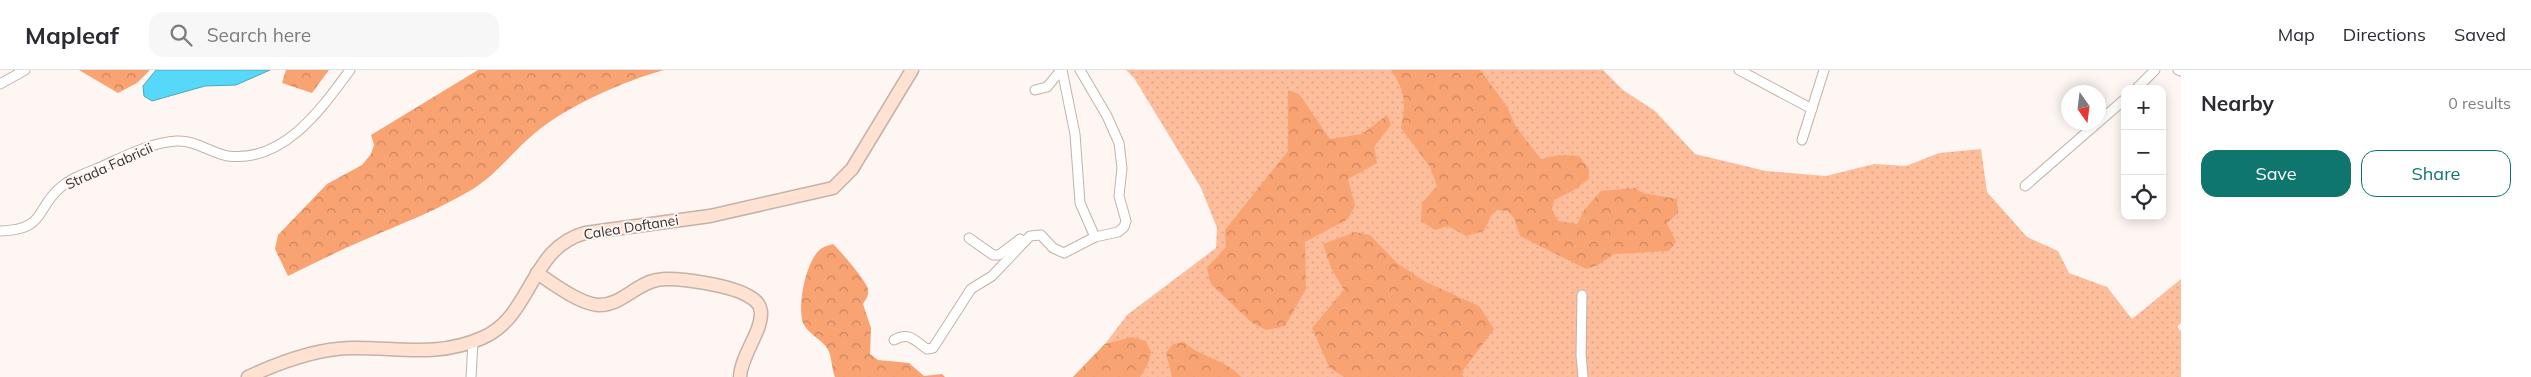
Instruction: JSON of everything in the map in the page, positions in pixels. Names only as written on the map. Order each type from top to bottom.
[{"type":"main road","name":"Calea Doftanei","points":[[248,377],[278,364],[326,351],[362,348],[431,351],[473,342],[492,333],[508,320],[556,246],[576,236],[710,216],[833,188],[852,169],[912,70]]},
{"type":"main road","points":[[537,273],[594,305],[612,303],[649,282],[664,279],[724,288],[751,297],[760,307],[760,318],[744,359],[740,377]]},
{"type":"street","points":[[0,84],[25,70]]},
{"type":"street","name":"Strada Fabricii","points":[[0,231],[22,228],[36,220],[54,193],[64,184],[119,158],[158,144],[186,141],[228,156],[256,153],[270,148],[286,140],[310,122],[350,70]]},
{"type":"street","points":[[1035,90],[1047,87],[1061,70]]},
{"type":"street","points":[[1061,70],[1075,134],[1080,202],[1095,237]]},
{"type":"street","points":[[969,238],[993,256],[999,255],[1020,240],[1030,236],[1041,235],[1053,248],[1064,253],[1095,237],[1118,232],[1124,227],[1126,221],[1119,196],[1122,156],[1107,116],[1080,70]]},
{"type":"street","points":[[1739,70],[1812,109]]},
{"type":"street","points":[[1802,140],[1824,70]]},
{"type":"street","points":[[2140,85],[2155,70]]},
{"type":"street","points":[[2025,186],[2121,102]]},
{"type":"street","points":[[894,340],[900,336],[909,336],[927,349],[933,348],[971,289],[992,276],[1030,236]]},
{"type":"street","points":[[1582,295],[1581,355],[1583,377]]},
{"type":"street","points":[[471,377],[473,342]]},
{"type":"shaded area","points":[[1126,70],[1603,70],[1623,90],[1655,111],[1695,154],[1766,171],[1826,176],[1874,164],[1906,166],[1939,153],[1981,149],[1987,192],[2027,237],[2058,251],[2069,273],[2107,287],[2132,319],[2181,279],[2181,323],[2177,327],[2181,331],[2181,377],[1073,377],[1105,344],[1127,315],[1216,248],[1217,228],[1201,188],[1134,78]]},
{"type":"green space","points":[[79,70],[150,70],[137,83],[118,93]]},
{"type":"green space","points":[[286,70],[329,70],[312,93],[282,83]]},
{"type":"green space","points":[[478,70],[664,70],[614,88],[563,113],[535,133],[482,183],[460,197],[288,276],[275,249],[278,235],[327,184],[362,165],[371,154],[374,145],[371,135]]},
{"type":"green space","points":[[1391,70],[1480,70],[1506,105],[1516,127],[1541,159],[1559,155],[1579,156],[1589,169],[1589,179],[1574,190],[1554,200],[1552,210],[1558,221],[1577,224],[1585,209],[1601,191],[1635,188],[1642,193],[1677,199],[1678,213],[1667,223],[1676,242],[1669,251],[1614,254],[1598,265],[1586,269],[1520,236],[1515,220],[1508,211],[1497,210],[1491,216],[1484,231],[1466,236],[1448,226],[1435,230],[1421,221],[1422,203],[1437,186],[1430,167],[1401,128],[1404,98],[1400,85]]},
{"type":"green space","points":[[1288,90],[1299,94],[1330,139],[1362,134],[1387,115],[1391,125],[1374,147],[1377,163],[1348,179],[1355,205],[1348,219],[1305,242],[1306,289],[1285,326],[1266,330],[1252,323],[1211,284],[1207,268],[1226,247],[1225,230],[1288,151]]},
{"type":"green space","points":[[1355,232],[1370,235],[1397,263],[1426,282],[1479,306],[1494,329],[1461,373],[1464,377],[1344,377],[1329,367],[1312,328],[1344,290],[1331,268],[1323,244]]},
{"type":"green space","points":[[833,244],[858,273],[868,289],[868,296],[863,304],[871,328],[870,354],[878,360],[909,363],[924,376],[942,374],[945,377],[835,377],[827,348],[808,330],[803,323],[801,315],[804,283],[811,262],[816,253],[822,248]]},
{"type":"green space","points":[[1132,337],[1146,341],[1151,352],[1148,364],[1140,377],[1073,377],[1105,344]]},
{"type":"green space","points":[[1184,342],[1198,352],[1228,366],[1241,377],[1172,377],[1166,353],[1173,344]]},
{"type":"water","points":[[156,70],[270,70],[236,85],[205,86],[152,101],[144,96],[143,86]]}]
